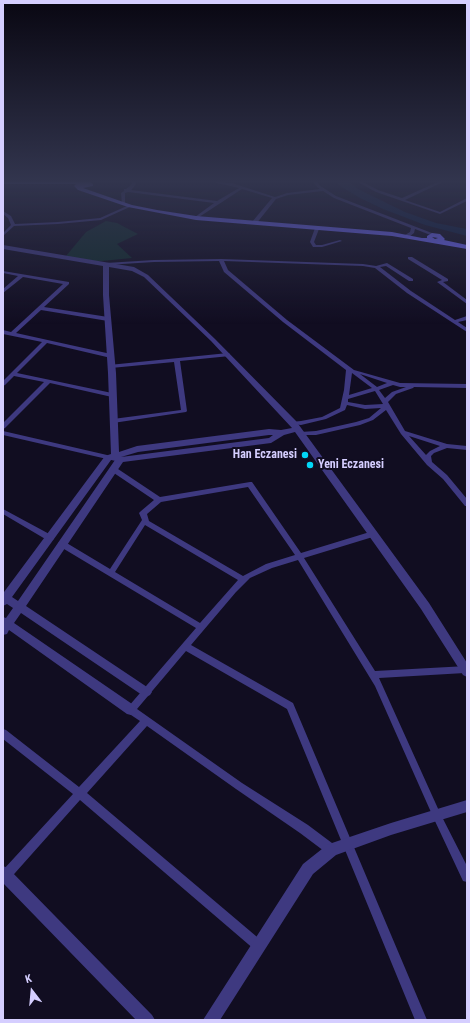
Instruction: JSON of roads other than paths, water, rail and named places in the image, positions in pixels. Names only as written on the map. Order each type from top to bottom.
[{"type":"main road","points":[[317,229],[407,236],[422,240],[434,238],[467,247]]},
{"type":"street","points":[[317,229],[312,242],[315,246],[322,246],[340,241]]},
{"type":"street","points":[[407,236],[412,232],[413,229]]},
{"type":"street","points":[[415,229],[434,238]]},
{"type":"street","points":[[3,247],[134,269],[146,276],[228,355],[297,429],[425,606],[466,670],[372,675]]},
{"type":"street","points":[[410,258],[446,280],[438,282],[467,302]]},
{"type":"street","points":[[106,264],[154,261],[221,260],[348,264],[376,267],[387,264],[411,280]]},
{"type":"street","points":[[221,260],[226,271],[285,320],[376,389],[388,406]]},
{"type":"street","points":[[106,264],[106,291],[112,366],[115,458],[113,469],[20,606],[5,625],[131,710],[238,786],[304,829],[332,850]]},
{"type":"street","points":[[376,267],[409,292],[467,330]]},
{"type":"street","points":[[3,272],[67,283],[12,334]]},
{"type":"street","points":[[3,292],[22,275]]},
{"type":"street","points":[[41,308],[108,319]]},
{"type":"street","points":[[454,321],[467,318]]},
{"type":"street","points":[[3,332],[111,356]]},
{"type":"street","points":[[3,384],[46,341]]},
{"type":"street","points":[[112,366],[228,355]]},
{"type":"street","points":[[113,421],[184,410],[176,360]]},
{"type":"street","points":[[349,370],[392,383],[467,386]]},
{"type":"street","points":[[297,429],[301,423],[324,418],[343,408],[349,370]]},
{"type":"street","points":[[14,374],[112,395]]},
{"type":"street","points":[[3,427],[48,382]]},
{"type":"street","points":[[345,401],[392,383]]},
{"type":"street","points":[[417,385],[394,393],[385,402],[395,422],[403,432],[429,463],[445,477],[467,504]]},
{"type":"street","points":[[345,401],[365,407],[388,406]]},
{"type":"street","points":[[3,433],[115,458],[271,440],[281,433],[297,429],[323,432],[358,424],[371,419],[388,406]]},
{"type":"street","points":[[403,432],[446,446],[467,448]]},
{"type":"street","points":[[429,463],[428,456],[432,452],[446,446]]},
{"type":"street","points":[[115,458],[50,538],[4,598],[20,606],[146,692]]},
{"type":"street","points":[[113,469],[159,500]]},
{"type":"street","points":[[244,580],[146,522],[143,513],[159,500],[250,484],[300,557],[378,684],[437,816],[467,877]]},
{"type":"street","points":[[3,511],[50,538]]},
{"type":"street","points":[[112,573],[145,520]]},
{"type":"street","points":[[131,710],[201,627],[247,576],[269,566],[374,534]]},
{"type":"street","points":[[62,544],[201,627]]},
{"type":"street","points":[[185,646],[290,706],[349,844],[421,1020]]},
{"type":"street","points":[[146,721],[4,875],[147,1020]]},
{"type":"street","points":[[3,733],[79,793],[259,946]]},
{"type":"street","points":[[211,1020],[308,869],[332,850],[391,829],[467,806]]},
{"type":"water","points":[[439,229],[467,229],[467,236]]},
{"type":"place","name":"Han Eczanesi","points":[[305,455]]},
{"type":"place","name":"Yeni Eczanesi","points":[[310,465]]}]
